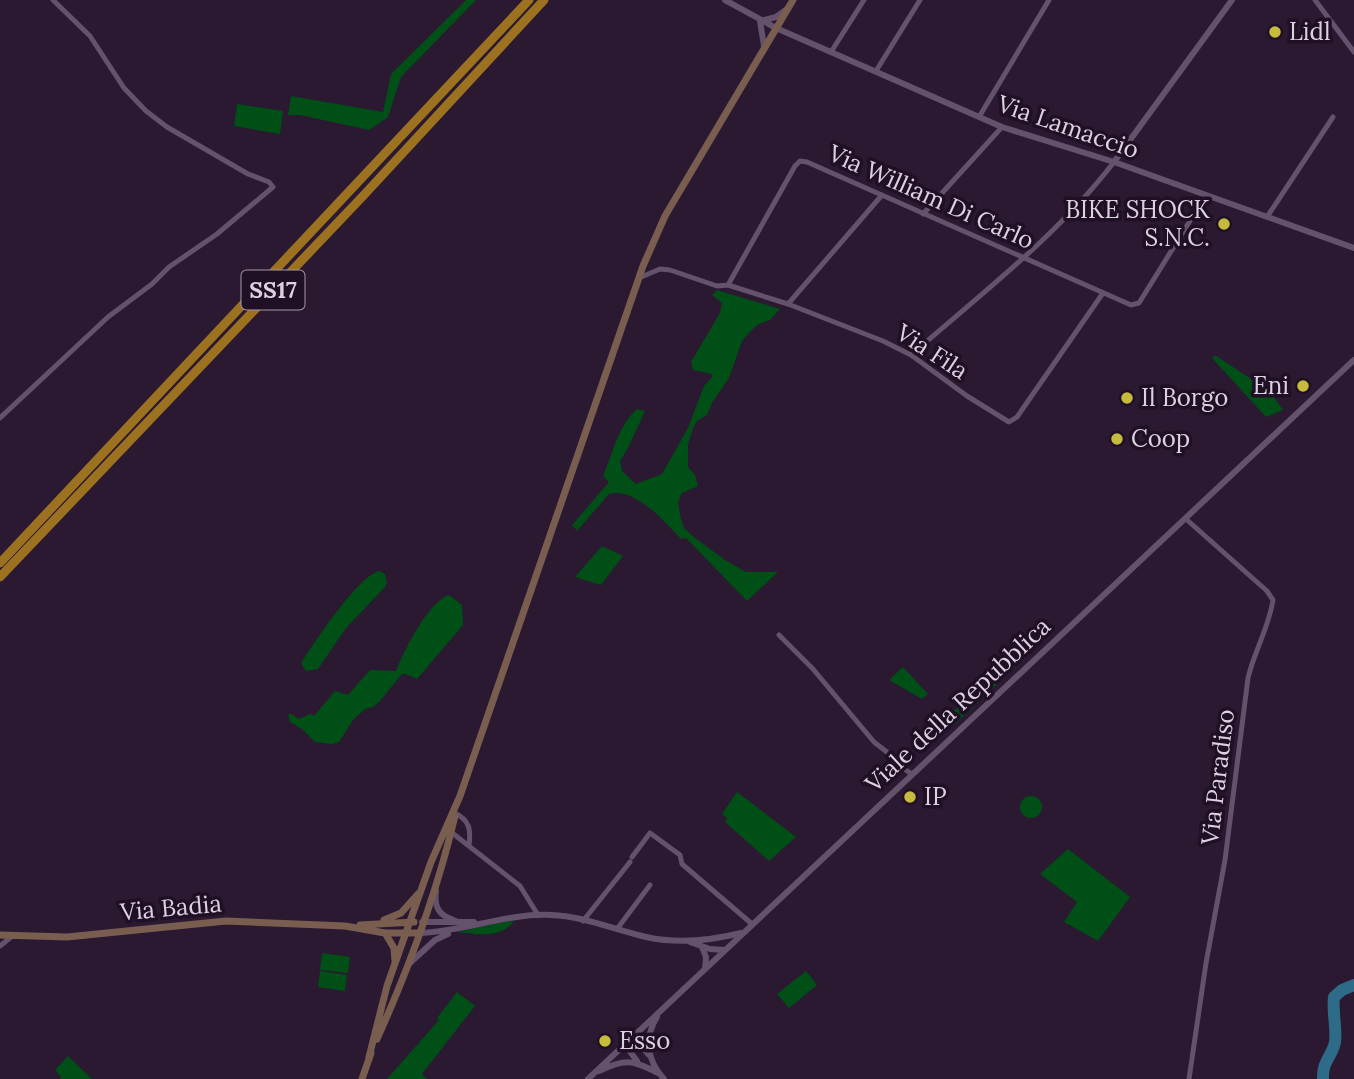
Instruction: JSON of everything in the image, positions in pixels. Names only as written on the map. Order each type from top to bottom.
[{"type":"highway","name":"SS17","points":[[0,563],[529,0]]},
{"type":"highway","name":"SS17","points":[[0,577],[363,196],[544,0]]},
{"type":"main road","points":[[362,1079],[387,986],[424,885],[455,812],[639,278],[665,216],[793,0]]},
{"type":"main road","points":[[369,1057],[419,933],[442,866],[455,812]]},
{"type":"main road","name":"Via Badia","points":[[374,923],[401,913],[412,903],[424,885]]},
{"type":"main road","name":"Via Badia","points":[[0,936],[68,937],[226,921],[345,926],[385,933],[419,933]]},
{"type":"main road","name":"Via Badia","points":[[345,926],[422,922]]},
{"type":"main road","points":[[385,933],[394,948],[395,964]]},
{"type":"street","points":[[0,418],[108,317],[152,284],[169,267],[217,234],[272,187],[269,182],[248,174],[167,127],[146,111],[124,88],[90,36],[53,0]]},
{"type":"street","name":"Via Lamaccio","points":[[725,0],[760,21],[1002,127],[1114,162],[1354,248]]},
{"type":"street","points":[[831,52],[864,0]]},
{"type":"street","points":[[876,71],[920,0]]},
{"type":"street","points":[[979,117],[1049,0]]},
{"type":"street","points":[[911,355],[1023,257],[1072,209],[1114,162],[1232,0]]},
{"type":"street","points":[[1317,2],[1354,52]]},
{"type":"street","points":[[764,49],[765,40],[760,21],[776,17],[788,8]]},
{"type":"street","points":[[1347,44],[1354,36]]},
{"type":"street","points":[[1267,217],[1333,117]]},
{"type":"street","points":[[923,214],[1002,127]]},
{"type":"street","name":"Via William Di Carlo","points":[[728,285],[800,161],[1131,305],[1139,303],[1206,195]]},
{"type":"street","points":[[788,304],[882,195]]},
{"type":"street","name":"Via Fila","points":[[639,278],[660,270],[670,270],[717,286],[728,285],[788,304],[883,341],[911,355],[967,396],[1009,422],[1017,416],[1103,293]]},
{"type":"street","name":"Viale della Repubblica","points":[[591,1077],[1354,359]]},
{"type":"street","name":"Via Paradiso","points":[[1186,519],[1273,600],[1271,613],[1253,655],[1248,678],[1225,860],[1206,962],[1189,1079]]},
{"type":"street","points":[[779,635],[813,669],[874,742],[892,756],[896,764],[912,774]]},
{"type":"street","points":[[455,812],[464,817],[470,826],[469,846]]},
{"type":"street","points":[[451,832],[520,886],[538,915]]},
{"type":"street","points":[[583,921],[650,833],[680,855],[682,864],[752,924]]},
{"type":"street","points":[[442,866],[435,896],[436,909],[442,916],[460,926]]},
{"type":"street","points":[[617,929],[650,885]]},
{"type":"street","points":[[422,922],[460,926],[556,915],[663,940],[688,942],[743,933]]},
{"type":"street","points":[[419,933],[442,933],[460,926]]},
{"type":"street","points":[[407,967],[435,940],[460,926]]},
{"type":"street","points":[[0,946],[11,937]]},
{"type":"street","points":[[711,939],[721,942],[725,950]]},
{"type":"street","points":[[688,942],[725,950]]},
{"type":"street","points":[[702,947],[706,957],[705,969]]},
{"type":"street","points":[[661,1076],[651,1056],[648,1041],[650,1029],[662,1010]]},
{"type":"street","points":[[639,1063],[628,1049],[628,1041],[642,1047],[651,1056]]},
{"type":"street","points":[[591,1077],[616,1063],[629,1060],[661,1076]]},
{"type":"green space","points":[[466,0],[476,0],[401,77],[388,117],[369,130],[300,115],[288,115],[291,96],[383,112],[391,74]]},
{"type":"green space","points":[[237,104],[283,111],[280,134],[234,126]]},
{"type":"green space","points":[[717,290],[780,309],[770,320],[757,325],[742,341],[729,378],[707,415],[697,421],[693,428],[688,444],[688,467],[695,475],[698,486],[682,493],[678,502],[684,528],[725,560],[746,572],[778,572],[747,601],[686,538],[681,539],[649,508],[629,496],[609,494],[577,531],[572,525],[609,482],[603,476],[625,423],[637,409],[645,411],[620,461],[622,471],[636,484],[662,474],[688,428],[704,386],[712,377],[712,374],[693,370],[691,362],[720,313],[722,303],[712,295]]},
{"type":"green space","points":[[1215,355],[1254,381],[1262,377],[1263,388],[1272,394],[1283,410],[1266,417],[1212,358]]},
{"type":"green space","points":[[602,546],[623,556],[601,585],[575,577]]},
{"type":"green space","points":[[379,571],[385,574],[385,587],[346,628],[318,669],[306,671],[301,663],[326,626],[348,597]]},
{"type":"green space","points":[[449,595],[462,605],[463,625],[417,679],[402,674],[380,701],[353,720],[339,742],[315,742],[290,722],[288,714],[299,719],[310,714],[314,716],[335,691],[348,695],[370,670],[396,671],[411,639],[426,616],[433,606]]},
{"type":"green space","points":[[1011,658],[1017,665],[953,726],[946,718]]},
{"type":"green space","points":[[903,667],[928,694],[922,699],[889,680]]},
{"type":"green space","points":[[737,792],[796,837],[769,861],[725,822],[727,818],[722,814]]},
{"type":"green space","points":[[1031,796],[1039,799],[1042,807],[1039,815],[1031,818],[1023,815],[1020,807],[1023,799]]},
{"type":"green space","points":[[1068,849],[1130,897],[1098,941],[1064,922],[1077,902],[1040,874]]},
{"type":"green space","points":[[514,920],[497,933],[457,932]]},
{"type":"green space","points":[[322,953],[350,957],[348,973],[320,970]]},
{"type":"green space","points":[[320,971],[347,975],[345,991],[318,987]]},
{"type":"green space","points":[[806,971],[817,985],[789,1008],[777,994]]},
{"type":"green space","points":[[457,992],[475,1006],[422,1074],[427,1079],[387,1079],[439,1020],[437,1018]]},
{"type":"green space","points":[[68,1056],[92,1079],[60,1079],[55,1070]]},
{"type":"waterway","points":[[1323,1079],[1324,1067],[1335,1042],[1334,997],[1354,985]]},
{"type":"place","name":"Lidl","points":[[1275,32]]},
{"type":"place","name":"BIKE SHOCK S.N.C.","points":[[1224,224]]},
{"type":"place","name":"Eni","points":[[1303,386]]},
{"type":"place","name":"Il Borgo","points":[[1127,398]]},
{"type":"place","name":"Coop","points":[[1117,439]]},
{"type":"place","name":"IP","points":[[910,797]]},
{"type":"place","name":"Esso","points":[[605,1041]]}]
